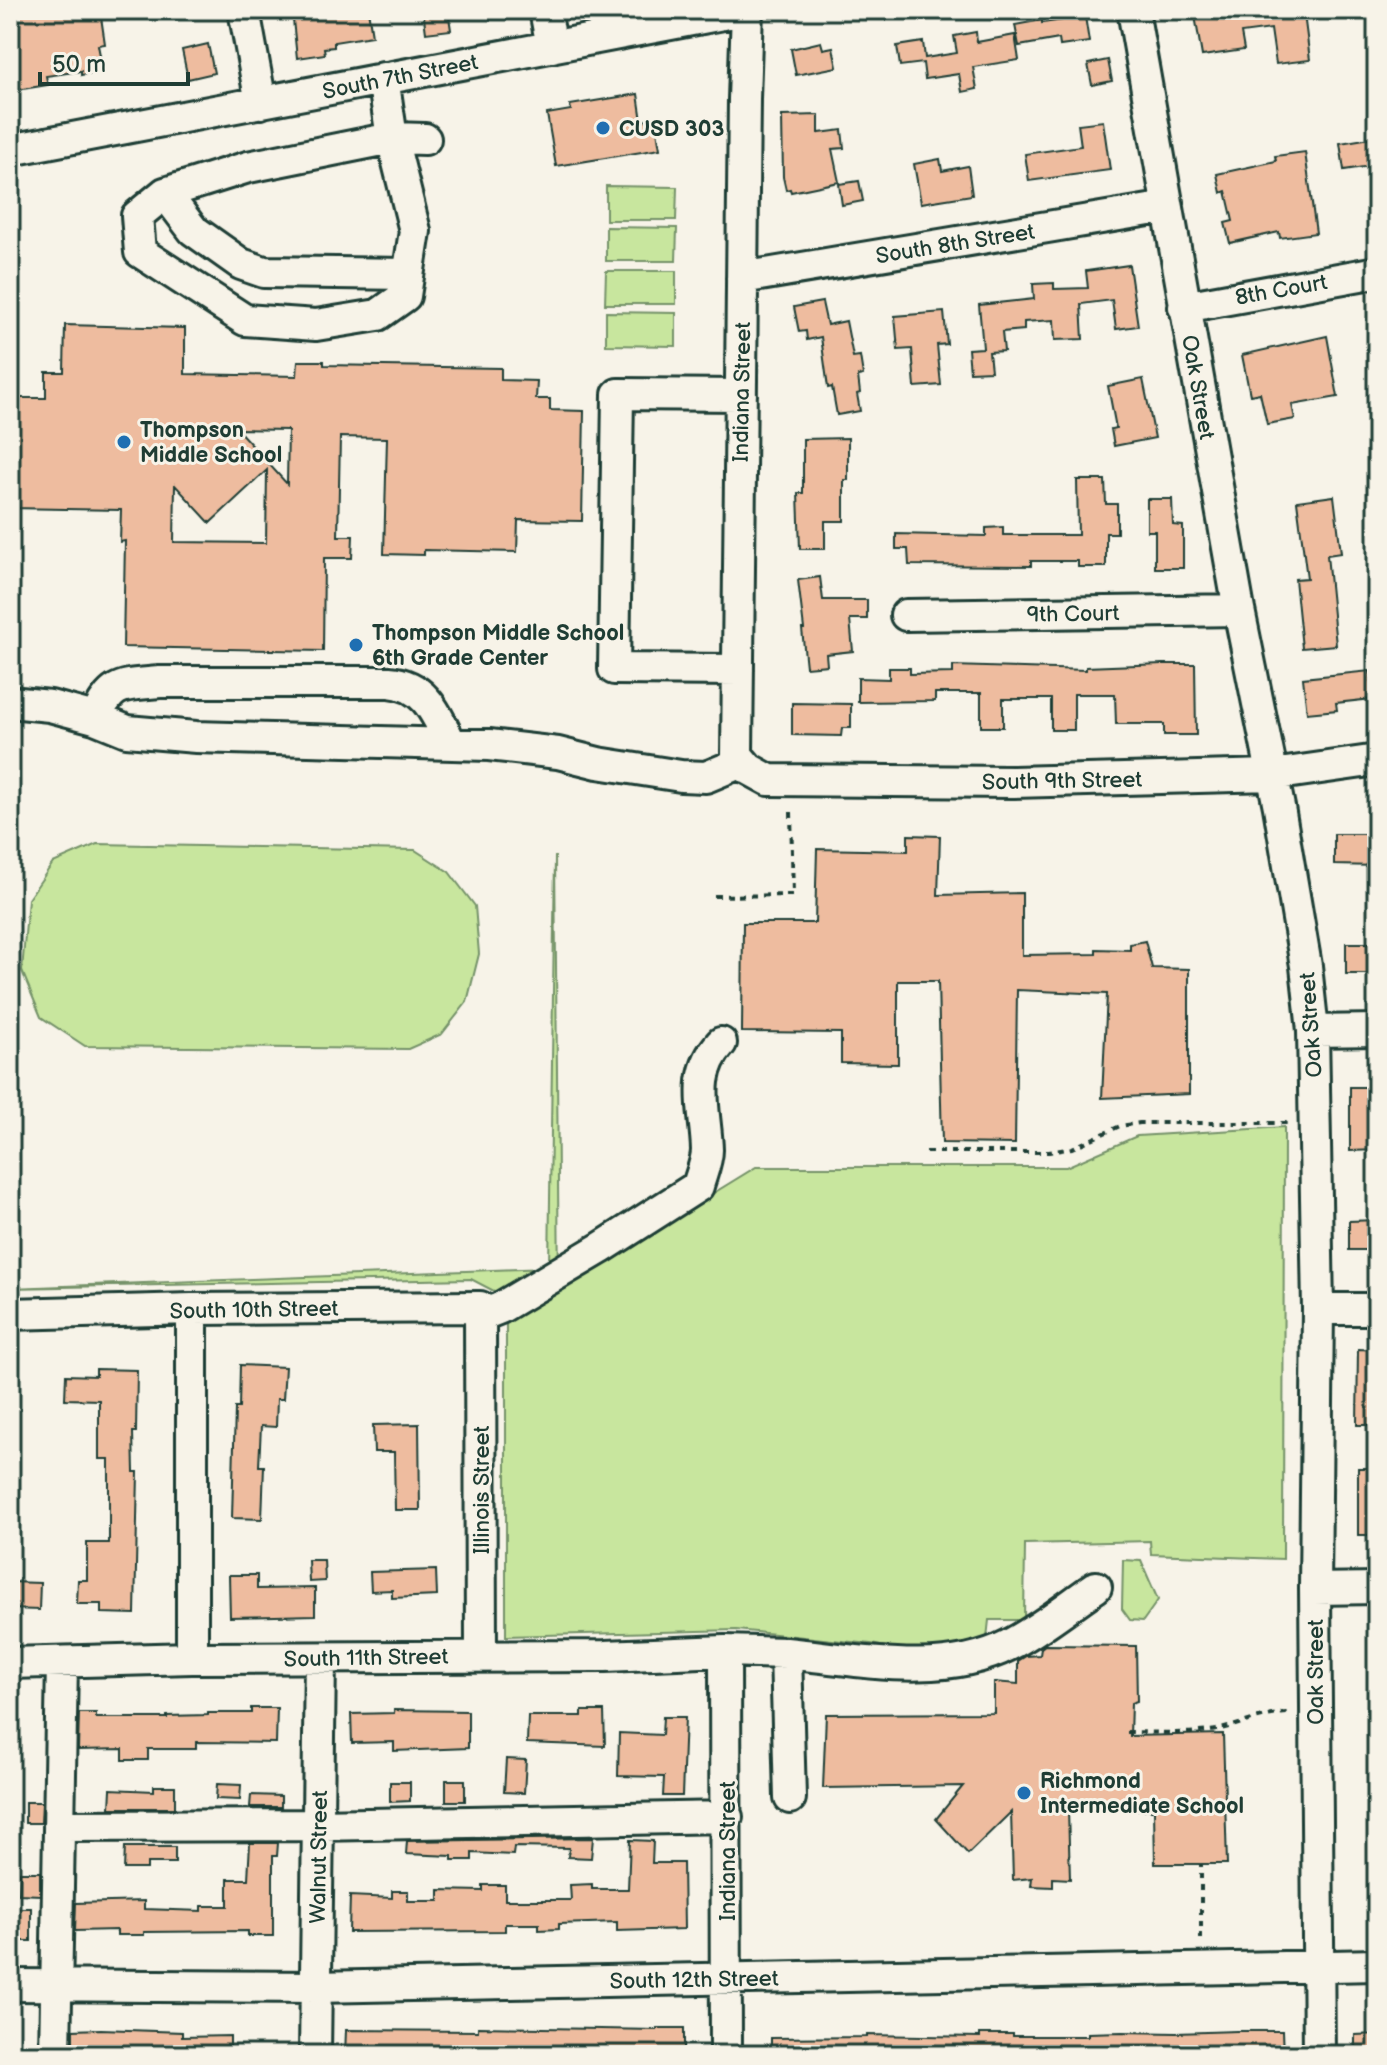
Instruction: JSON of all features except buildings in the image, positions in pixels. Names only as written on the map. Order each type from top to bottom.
[{"type":"street","points":[[244,10],[261,103]]},
{"type":"street","points":[[545,10],[552,47]]},
{"type":"street","name":"South 7th Street","points":[[10,150],[746,10]]},
{"type":"street","name":"Indiana Street","points":[[746,10],[737,755],[746,765]]},
{"type":"street","name":"Oak Street","points":[[1133,10],[1184,307],[1306,966],[1313,1031],[1318,1309],[1315,1589],[1319,2055]]},
{"type":"street","points":[[383,78],[392,138],[415,231],[405,296],[378,315],[316,325],[245,320],[140,252],[137,216],[165,193],[263,163],[392,138],[425,139]]},
{"type":"street","points":[[165,193],[193,230],[241,264],[264,272],[408,274]]},
{"type":"street","name":"South 8th Street","points":[[742,278],[1167,207]]},
{"type":"street","name":"8th Court","points":[[1184,307],[1377,272]]},
{"type":"street","points":[[738,670],[614,669],[618,394],[741,395]]},
{"type":"street","name":"9th Court","points":[[906,615],[1239,610]]},
{"type":"street","points":[[95,718],[109,693],[132,685],[160,682],[406,683],[419,691],[435,712],[451,744]]},
{"type":"street","points":[[10,702],[50,706],[95,718],[127,731],[182,736],[451,744],[558,753],[598,763],[681,776],[706,777],[746,765]]},
{"type":"street","name":"South 9th Street","points":[[746,765],[769,780],[1013,782],[1272,775],[1377,760]]},
{"type":"street","points":[[1313,1031],[1377,1030]]},
{"type":"street","points":[[480,1320],[698,1186],[707,1153],[700,1096],[709,1056],[721,1043]]},
{"type":"street","name":"South 10th Street","points":[[10,1314],[480,1307],[480,1320]]},
{"type":"street","points":[[192,1309],[192,1658]]},
{"type":"street","points":[[1318,1309],[1377,1309]]},
{"type":"street","name":"Illinois Street","points":[[480,1320],[481,1656]]},
{"type":"street","name":"South 11th Street","points":[[10,1663],[192,1658],[605,1656],[723,1651],[895,1663],[958,1662],[1009,1646],[1096,1587]]},
{"type":"street","points":[[1315,1589],[1377,1588]]},
{"type":"street","name":"Indiana Street","points":[[723,1651],[727,1817],[726,2055]]},
{"type":"street","points":[[786,1653],[790,1798]]},
{"type":"street","name":"Walnut Street","points":[[315,2055],[320,1658]]},
{"type":"street","points":[[55,2055],[62,1662]]},
{"type":"street","points":[[59,1826],[318,1825],[727,1817]]},
{"type":"street","name":"South 12th Street","points":[[10,1985],[316,1987],[1377,1965]]},
{"type":"path","points":[[714,896],[793,895],[791,812]]},
{"type":"path","points":[[926,1152],[1049,1152],[1072,1148],[1120,1126],[1140,1123],[1288,1123]]},
{"type":"path","points":[[1127,1732],[1211,1731],[1267,1714],[1289,1713]]},
{"type":"path","points":[[1201,1864],[1201,1939]]},
{"type":"green space","points":[[606,186],[677,187],[676,220],[606,220]]},
{"type":"green space","points":[[606,227],[677,228],[676,261],[606,261]]},
{"type":"green space","points":[[606,271],[676,271],[676,304],[605,304]]},
{"type":"green space","points":[[606,312],[676,313],[676,346],[606,345]]},
{"type":"green space","points":[[97,844],[415,850],[449,872],[475,906],[479,954],[467,1002],[442,1034],[408,1049],[85,1046],[41,1017],[22,971],[28,899],[53,863]]},
{"type":"green space","points":[[555,856],[559,1288],[756,1167],[1066,1167],[1137,1136],[1284,1127],[1283,1559],[1151,1554],[1150,1541],[1025,1544],[1024,1620],[989,1620],[987,1638],[955,1654],[891,1653],[891,1648],[871,1644],[736,1630],[506,1636],[506,1323],[494,1291],[471,1279],[10,1288],[549,1268]]},
{"type":"green space","points":[[1123,1560],[1141,1561],[1158,1600],[1143,1621],[1130,1620],[1122,1609]]},
{"type":"place","name":"CUSD 303","points":[[603,128]]},
{"type":"place","name":"Thompson Middle School","points":[[124,442]]},
{"type":"place","name":"Thompson Middle School 6th Grade Center","points":[[356,645]]},
{"type":"place","name":"Richmond Intermediate School","points":[[1024,1793]]}]
